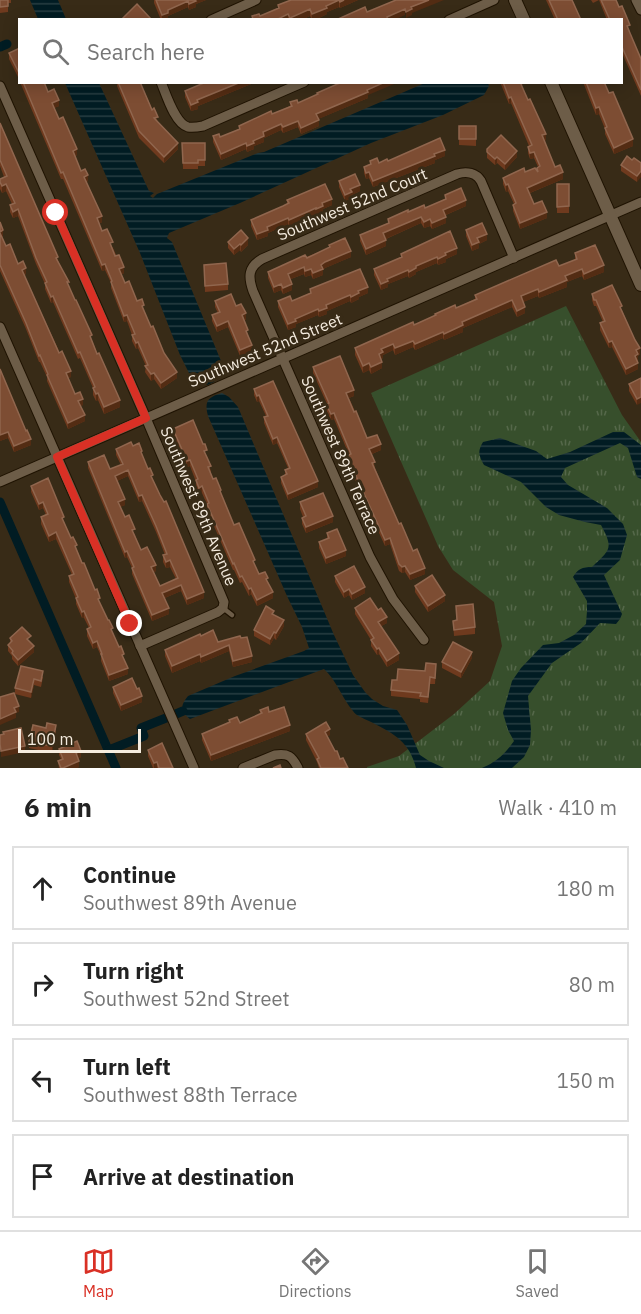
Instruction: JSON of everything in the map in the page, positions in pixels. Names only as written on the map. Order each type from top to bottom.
[{"type":"street","points":[[216,18],[256,0]]},
{"type":"street","points":[[454,18],[494,0]]},
{"type":"street","points":[[515,0],[523,18]]},
{"type":"street","points":[[636,0],[641,10]]},
{"type":"street","points":[[162,84],[178,119],[185,126],[195,128],[299,84]]},
{"type":"street","points":[[552,84],[641,285]]},
{"type":"street","name":"Southwest 89th Avenue","points":[[0,86],[146,418],[224,602],[223,608]]},
{"type":"street","name":"Southwest 52nd Court","points":[[250,272],[253,266],[262,259],[462,173],[477,176],[481,181],[514,258]]},
{"type":"street","name":"Southwest 52nd Street","points":[[0,482],[641,202]]},
{"type":"street","name":"Southwest 89th Terrace","points":[[250,272],[251,284],[282,359],[370,557],[393,599],[424,640]]},
{"type":"street","points":[[0,327],[194,768]]},
{"type":"street","points":[[140,646],[223,608]]},
{"type":"street","points":[[243,768],[275,754],[287,754],[298,768]]},
{"type":"lane","points":[[223,608],[232,615]]},
{"type":"green space","points":[[566,306],[622,415],[641,442],[641,768],[367,768],[399,756],[454,714],[490,681],[502,646],[494,602],[453,570],[438,546],[371,393]]},
{"type":"water","points":[[30,0],[58,0],[66,18],[38,18]]},
{"type":"water","points":[[65,84],[99,84],[149,191],[154,193],[150,196],[153,198],[157,194],[264,152],[423,84],[488,84],[484,95],[443,115],[371,143],[169,233],[167,238],[172,242],[221,361],[214,382],[207,385],[189,373],[140,253]]},
{"type":"water","points":[[222,393],[238,407],[353,675],[372,699],[383,706],[397,710],[407,725],[420,755],[444,768],[416,768],[409,751],[398,738],[354,713],[324,669],[190,719],[184,713],[182,706],[188,696],[309,648],[302,627],[208,416],[208,400]]},
{"type":"water","points":[[613,432],[624,432],[641,445],[641,479],[637,477],[628,448],[620,443],[565,468],[561,477],[568,485],[607,508],[623,524],[627,535],[620,560],[604,575],[622,614],[616,624],[600,623],[581,643],[552,663],[528,696],[531,730],[530,745],[524,757],[512,768],[482,768],[500,757],[514,741],[503,713],[512,681],[521,668],[543,645],[559,643],[574,635],[586,624],[587,601],[573,577],[581,569],[592,567],[603,557],[609,544],[601,525],[559,515],[546,507],[521,482],[484,465],[479,451],[483,442],[500,438],[536,451],[547,459],[570,452]]},
{"type":"building","points":[[0,0],[8,0],[8,6],[0,7]]},
{"type":"building","points":[[156,0],[196,1],[189,4],[188,1],[162,15]]},
{"type":"building","points":[[291,0],[339,0],[312,14],[310,9],[290,18],[288,14],[280,18],[253,18],[252,16],[259,14],[260,16],[279,8],[278,5]]},
{"type":"building","points":[[396,0],[429,0],[411,7],[412,9],[406,12],[405,9],[387,18],[340,18],[365,7],[367,12]]},
{"type":"building","points":[[549,0],[572,0],[580,18],[557,18]]},
{"type":"building","points":[[601,0],[616,0],[619,7],[622,6],[630,25],[627,26],[641,59],[641,90],[623,49],[623,18],[609,18]]},
{"type":"building","points":[[137,4],[150,18],[123,18]]},
{"type":"building","points":[[18,49],[18,71],[9,53]]},
{"type":"building","points":[[24,84],[45,84],[48,92],[54,89],[59,100],[52,103],[59,119],[63,117],[77,149],[73,151],[81,171],[85,169],[88,175],[84,177],[102,216],[97,218],[102,231],[107,229],[113,242],[110,243],[115,256],[119,255],[124,267],[119,269],[125,283],[129,281],[137,301],[142,299],[144,305],[142,306],[151,327],[153,326],[164,353],[177,372],[161,383],[145,366],[148,365],[138,342],[136,343],[132,335],[135,334],[127,315],[124,316],[105,264],[102,265],[63,172],[61,173]]},
{"type":"building","points":[[119,84],[141,84],[152,110],[154,108],[158,117],[154,118],[178,143],[164,157],[139,131]]},
{"type":"building","points":[[201,84],[236,84],[197,100],[198,102],[191,105],[185,91]]},
{"type":"building","points":[[337,84],[380,84],[367,90],[368,92],[316,114],[319,120],[301,128],[298,121],[283,127],[281,124],[263,132],[264,136],[253,141],[254,143],[247,146],[246,143],[221,154],[213,136],[219,134],[220,137],[240,129],[239,126],[271,111],[272,114],[292,106],[290,102],[297,100],[298,103]]},
{"type":"building","points":[[504,84],[521,84],[546,134],[542,135],[555,167],[560,165],[563,172],[527,188],[534,204],[542,201],[547,212],[520,223],[513,205],[516,203],[503,178],[524,168],[525,172],[535,168],[538,172],[537,168],[540,166],[534,152],[530,153],[528,147],[532,145],[511,97],[509,98]]},
{"type":"building","points":[[587,84],[605,84],[609,93],[613,92],[633,139],[614,148],[599,107],[596,108]]},
{"type":"building","points":[[0,123],[58,257],[56,258],[92,335],[90,336],[97,354],[99,353],[120,400],[104,407],[98,393],[96,394],[93,388],[95,387],[80,352],[78,353],[53,296],[51,297],[18,209],[13,212],[10,205],[15,203],[6,184],[2,186],[0,182],[0,179],[7,176],[0,160]]},
{"type":"building","points":[[459,126],[476,126],[476,139],[459,139]]},
{"type":"building","points":[[501,135],[517,151],[505,164],[487,152],[487,149]]},
{"type":"building","points":[[440,138],[445,150],[434,154],[435,156],[373,181],[369,172],[366,173],[364,167],[371,164],[370,161],[377,158],[379,163],[387,159],[388,161]]},
{"type":"building","points":[[182,143],[205,143],[205,160],[198,160],[198,163],[183,163]]},
{"type":"building","points":[[627,156],[641,163],[641,171],[637,176],[621,165]]},
{"type":"building","points":[[355,174],[360,185],[350,189],[352,192],[345,195],[339,181]]},
{"type":"building","points":[[325,184],[332,199],[322,203],[323,206],[289,220],[288,218],[257,234],[251,220],[289,203],[287,200]]},
{"type":"building","points":[[557,184],[569,184],[569,206],[557,207]]},
{"type":"building","points":[[461,188],[466,200],[443,210],[446,217],[432,223],[430,219],[424,222],[421,217],[383,233],[386,240],[366,249],[360,235],[389,223],[388,219],[408,210],[408,212],[424,205],[425,208],[446,199],[445,195]]},
{"type":"building","points":[[482,223],[487,234],[477,238],[479,242],[472,245],[466,230]]},
{"type":"building","points":[[241,230],[248,238],[234,249],[228,242]]},
{"type":"building","points":[[450,231],[457,248],[438,259],[437,257],[416,266],[409,272],[408,270],[387,279],[388,281],[381,284],[374,269]]},
{"type":"building","points":[[0,233],[6,246],[10,244],[18,264],[23,261],[26,268],[22,270],[59,353],[62,351],[71,371],[66,373],[75,394],[80,392],[83,399],[78,401],[85,415],[68,423],[0,265]]},
{"type":"building","points":[[345,238],[351,251],[325,262],[321,265],[323,269],[313,273],[311,269],[305,271],[304,267],[288,274],[292,284],[283,288],[281,284],[274,287],[268,272],[305,255],[307,258]]},
{"type":"building","points":[[595,245],[604,265],[584,274],[582,269],[565,276],[567,280],[539,292],[538,289],[521,296],[525,307],[517,311],[512,300],[462,322],[463,325],[444,334],[443,332],[415,344],[413,341],[395,348],[393,344],[381,349],[383,352],[379,354],[382,362],[371,367],[369,363],[363,366],[355,348],[413,322],[414,325],[455,305],[456,308],[477,299],[475,295],[556,260],[559,266],[577,259],[575,253]]},
{"type":"building","points":[[226,263],[228,284],[205,286],[204,265]]},
{"type":"building","points":[[360,269],[368,287],[351,297],[350,295],[326,305],[327,308],[319,311],[318,309],[288,324],[278,301],[290,296],[292,301],[311,293],[310,289]]},
{"type":"building","points":[[612,285],[640,348],[636,350],[638,354],[635,356],[638,363],[626,369],[600,323],[605,321],[592,294]]},
{"type":"building","points":[[231,294],[236,306],[241,304],[246,313],[242,315],[252,345],[240,350],[228,321],[217,326],[212,315],[220,312],[215,301]]},
{"type":"building","points":[[340,356],[354,390],[346,393],[354,412],[356,411],[367,438],[377,435],[381,444],[369,449],[375,462],[372,463],[399,524],[401,523],[413,551],[417,549],[425,568],[410,574],[405,566],[402,567],[399,564],[390,538],[385,540],[347,456],[351,454],[334,413],[331,414],[326,404],[329,403],[313,367]]},
{"type":"building","points":[[0,369],[31,439],[14,446],[8,432],[0,435]]},
{"type":"building","points":[[641,378],[641,397],[637,399],[629,384]]},
{"type":"building","points":[[273,381],[318,481],[288,494],[281,477],[287,474],[285,470],[290,468],[277,437],[273,439],[264,417],[268,416],[254,389]]},
{"type":"building","points":[[193,420],[207,450],[204,451],[211,466],[208,467],[213,479],[216,478],[234,525],[239,523],[259,574],[265,572],[273,592],[257,600],[233,564],[207,504],[209,503],[202,486],[199,488],[196,480],[198,479],[190,460],[187,461],[173,429]]},
{"type":"building","points":[[131,442],[133,446],[139,443],[148,469],[150,468],[153,475],[151,476],[164,502],[166,501],[204,592],[187,599],[181,585],[162,593],[169,608],[152,615],[132,568],[134,567],[127,551],[125,552],[88,462],[104,455],[110,469],[123,464],[116,449]],"holes":[[[128,470],[139,496],[142,495],[156,526],[167,554],[163,555],[166,562],[170,560],[178,578],[160,586],[151,567],[156,565],[147,547],[141,550],[132,530],[135,529],[129,515],[125,517],[118,502],[125,499],[115,476]]]},
{"type":"building","points":[[48,478],[64,517],[62,518],[71,538],[73,537],[77,545],[75,546],[82,563],[84,563],[95,590],[97,589],[100,598],[98,599],[124,654],[122,655],[128,668],[109,675],[97,641],[93,643],[87,629],[91,627],[76,598],[78,597],[69,576],[74,574],[56,532],[49,536],[41,517],[48,514],[43,502],[39,504],[31,486]]},
{"type":"building","points":[[323,493],[333,516],[306,527],[302,518],[306,516],[300,502]]},
{"type":"building","points":[[337,529],[346,550],[326,558],[319,542],[329,538],[327,533]]},
{"type":"building","points":[[354,566],[365,587],[352,594],[349,589],[344,592],[335,576]]},
{"type":"building","points":[[432,575],[445,595],[428,606],[415,586]]},
{"type":"building","points":[[370,598],[378,610],[381,608],[387,617],[378,622],[399,653],[387,661],[371,640],[374,638],[355,608]]},
{"type":"building","points":[[473,604],[475,627],[454,630],[453,621],[457,620],[456,606]]},
{"type":"building","points":[[266,606],[274,611],[272,614],[284,620],[270,639],[254,630]]},
{"type":"building","points":[[22,627],[31,636],[27,639],[34,646],[18,660],[8,645],[12,641],[10,638]]},
{"type":"building","points":[[213,630],[218,642],[240,636],[241,638],[247,637],[252,656],[233,661],[229,645],[172,666],[165,650]]},
{"type":"building","points":[[453,642],[472,652],[461,672],[442,662]]},
{"type":"building","points":[[426,663],[436,664],[435,678],[430,677],[428,697],[420,696],[421,693],[391,690],[392,680],[397,680],[398,669],[425,671]]},
{"type":"building","points":[[21,666],[43,671],[41,681],[34,679],[31,692],[15,688]]},
{"type":"building","points":[[132,678],[142,696],[121,705],[113,687]]},
{"type":"building","points":[[14,693],[19,706],[14,708],[16,712],[0,719],[0,697]]},
{"type":"building","points":[[268,707],[269,712],[284,707],[290,725],[211,755],[202,734],[237,717],[240,723],[262,713],[260,710]]},
{"type":"building","points":[[326,722],[330,729],[325,732],[340,759],[343,758],[348,768],[321,768],[317,759],[319,758],[306,734]]},
{"type":"building","points":[[47,723],[56,725],[52,746],[29,742],[33,725],[46,728]]},
{"type":"building","points":[[21,728],[25,746],[1,751],[0,735],[4,734],[3,732]]},
{"type":"building","points":[[77,741],[81,751],[76,753],[79,761],[61,768],[58,761],[63,759],[59,749]]},
{"type":"building","points":[[162,743],[173,768],[159,768],[148,750]]},
{"type":"waterway","points":[[0,47],[7,44]]},
{"type":"waterway","points":[[0,502],[116,768]]},
{"type":"waterway","points":[[176,714],[183,711]]},
{"type":"waterway","points":[[109,750],[144,736],[141,728],[166,718]]},
{"type":"route","points":[[56,213],[146,418],[57,457],[130,624]]}]
